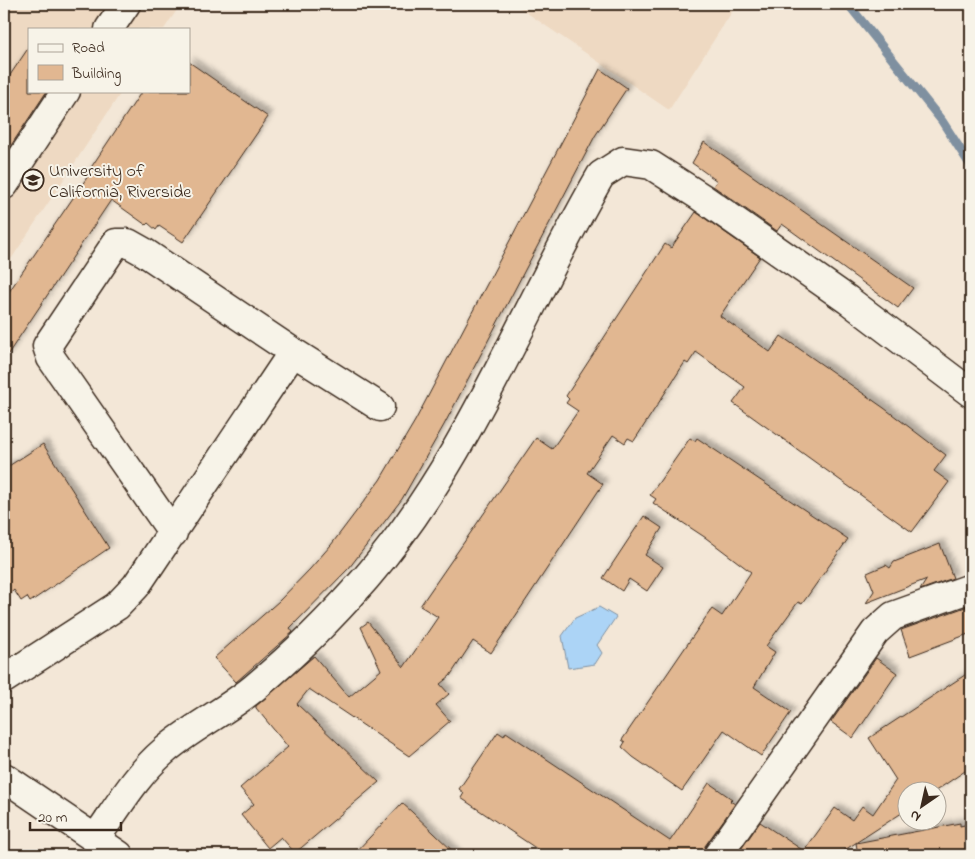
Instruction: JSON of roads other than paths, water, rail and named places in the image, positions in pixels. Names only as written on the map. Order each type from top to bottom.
[{"type":"street","points":[[110,28],[126,4]]},
{"type":"street","points":[[4,185],[65,92]]},
{"type":"street","points":[[96,839],[144,771],[163,751],[253,689],[321,629],[367,577],[408,523],[472,421],[601,175],[623,161],[651,164],[702,197],[848,300],[971,393]]},
{"type":"street","points":[[173,533],[51,358],[47,346],[116,243],[128,243],[293,352],[380,406]]},
{"type":"street","points":[[4,679],[117,606],[136,586],[293,352]]},
{"type":"street","points":[[718,855],[875,632],[893,616],[971,588]]},
{"type":"street","points":[[4,777],[119,855]]},
{"type":"water","points":[[599,607],[616,617],[597,645],[602,653],[595,664],[568,668],[562,636],[575,618]]},
{"type":"waterway","points":[[848,4],[942,121],[971,166]]},
{"type":"place","name":"University of California, Riverside","points":[[33,180]]}]
